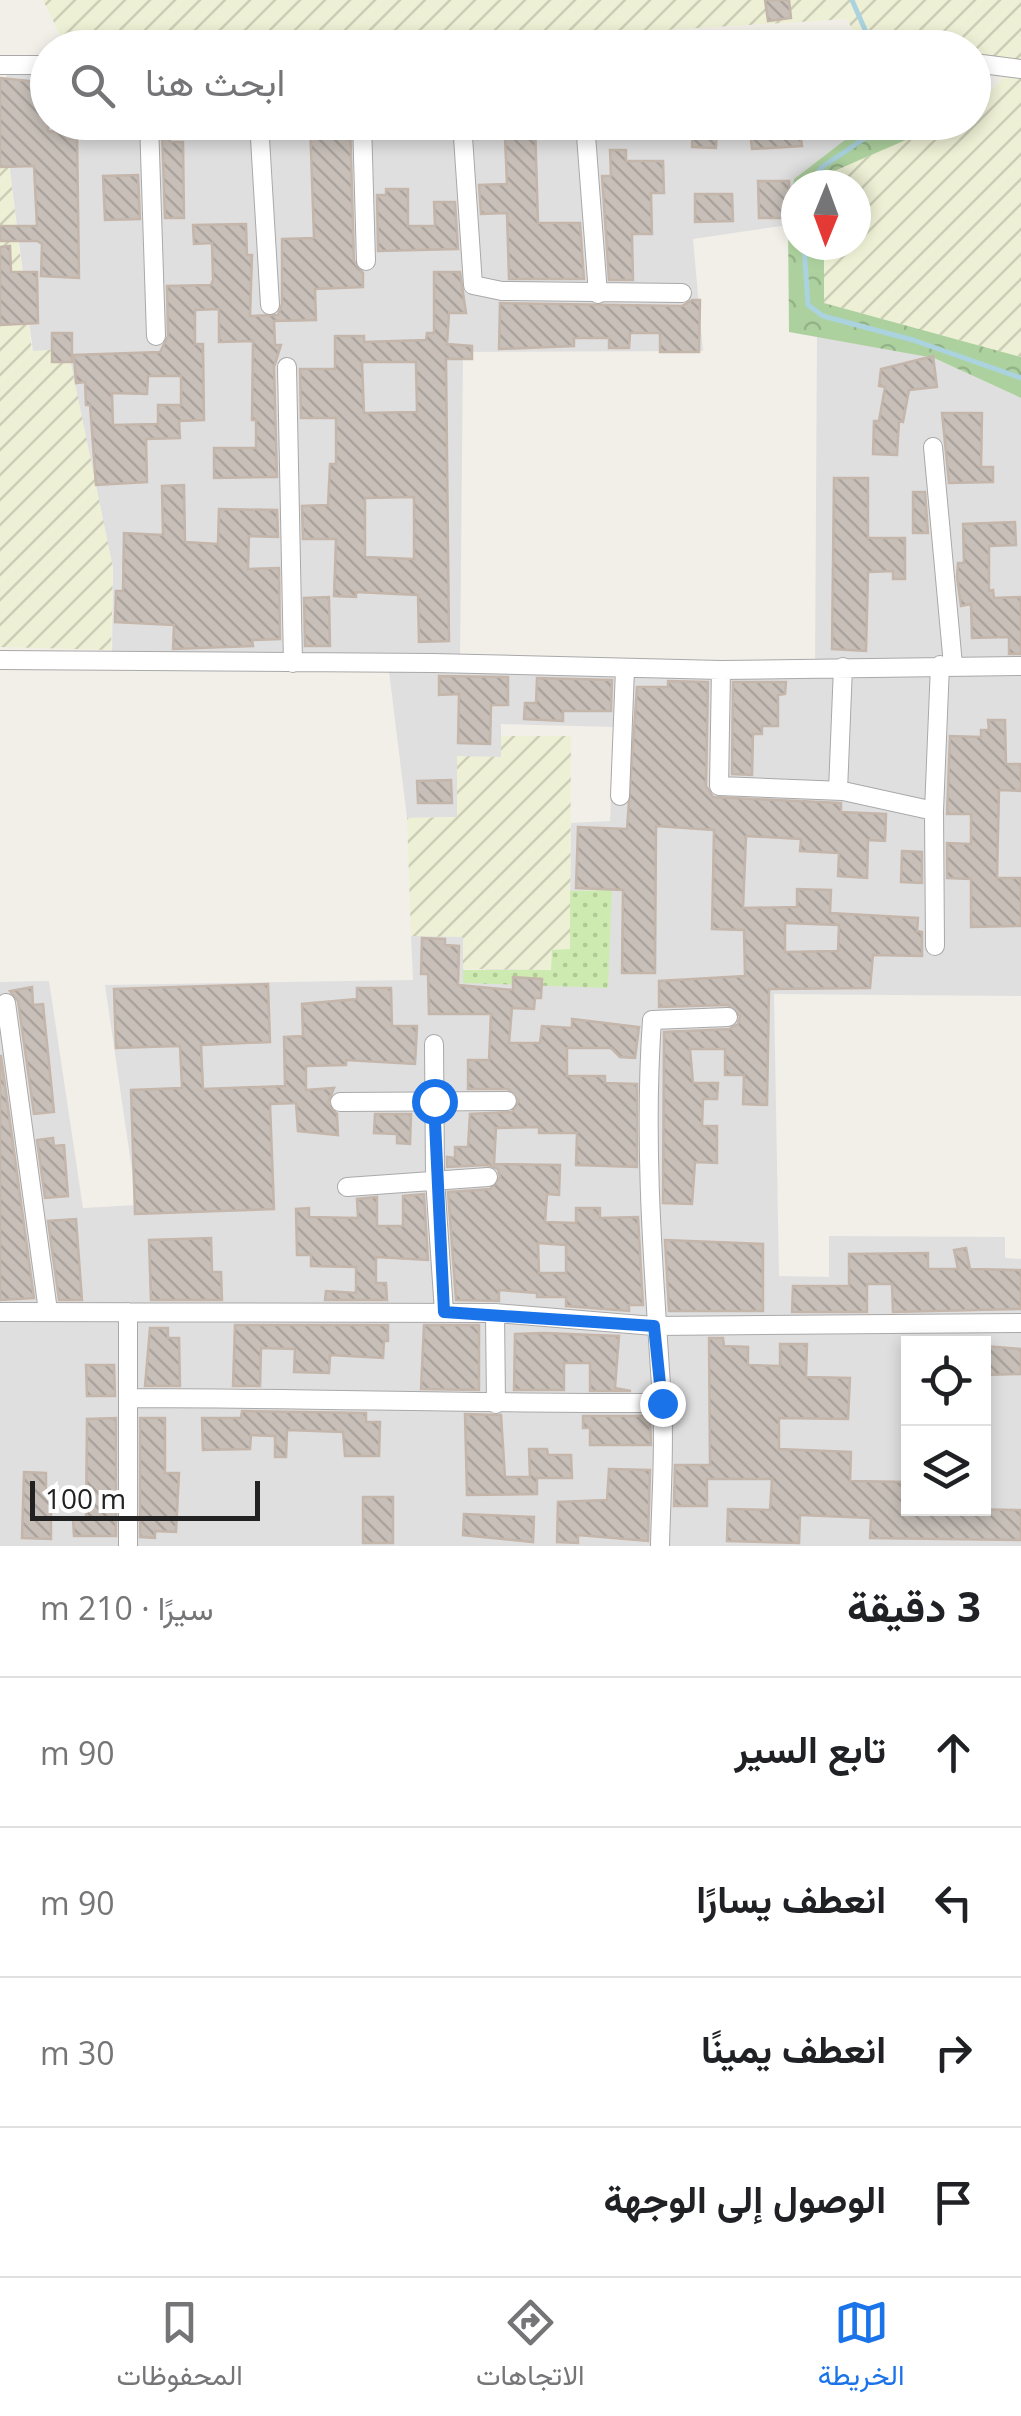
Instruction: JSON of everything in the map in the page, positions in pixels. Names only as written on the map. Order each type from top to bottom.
[{"type":"street","points":[[0,65],[30,65]]},
{"type":"street","points":[[991,65],[1021,69]]},
{"type":"street","points":[[150,140],[156,336]]},
{"type":"street","points":[[259,140],[270,304]]},
{"type":"street","points":[[363,140],[366,261]]},
{"type":"street","points":[[463,140],[474,285],[502,292],[682,293]]},
{"type":"street","points":[[586,140],[598,294]]},
{"type":"street","points":[[287,367],[293,662]]},
{"type":"street","points":[[933,448],[946,665],[934,811],[935,946]]},
{"type":"street","points":[[0,660],[722,670],[1021,666]]},
{"type":"street","points":[[838,791],[844,667]]},
{"type":"street","points":[[620,796],[625,669]]},
{"type":"street","points":[[722,670],[720,786],[838,791],[934,811]]},
{"type":"street","points":[[6,1003],[48,1311]]},
{"type":"street","points":[[660,1546],[662,1403],[654,1326],[646,1089],[652,1020],[728,1017]]},
{"type":"street","points":[[434,1044],[435,1179],[444,1312]]},
{"type":"street","points":[[340,1102],[508,1101]]},
{"type":"street","points":[[347,1187],[488,1177]]},
{"type":"street","points":[[0,1312],[494,1313],[654,1326],[1021,1323]]},
{"type":"street","points":[[128,1312],[128,1546]]},
{"type":"street","points":[[494,1313],[496,1404]]},
{"type":"street","points":[[130,1398],[662,1403]]},
{"type":"shaded area","points":[[7,65],[30,65],[30,140],[845,140],[806,170],[781,170],[781,226],[693,239],[703,351],[463,352],[460,664],[815,667],[817,335],[934,358],[1021,398],[1021,996],[774,994],[779,1276],[829,1277],[829,1236],[1005,1237],[1005,1258],[1021,1259],[1021,1546],[0,1546],[0,982],[49,981],[83,1208],[137,1205],[105,985],[413,980],[411,936],[463,936],[464,983],[611,890],[570,891],[571,823],[610,821],[614,727],[501,724],[501,757],[457,757],[457,817],[407,818],[388,663],[112,662],[113,568],[67,349],[33,352],[4,124]]},
{"type":"green space","points":[[43,0],[1021,0],[1021,63],[991,60],[991,30],[852,30],[847,19],[666,30],[58,30]]},
{"type":"green space","points":[[1006,75],[1021,77],[1021,357],[824,303],[824,260],[871,260],[871,170],[837,170],[906,140],[991,140],[991,91]]},
{"type":"green space","points":[[0,124],[4,124],[32,351],[68,349],[113,568],[111,650],[0,647]]},
{"type":"green space","points":[[845,140],[906,140],[837,170],[806,170]]},
{"type":"green space","points":[[788,260],[824,260],[824,303],[1021,357],[1021,398],[934,358],[789,332]]},
{"type":"green space","points":[[501,736],[571,736],[570,950],[552,970],[463,969],[463,937],[411,936],[407,818],[457,817],[457,756],[501,757]]},
{"type":"green space","points":[[612,890],[608,988],[463,983],[463,970],[551,970],[552,950],[570,949],[570,891]]},
{"type":"building","points":[[765,0],[789,0],[791,18],[768,21]]},
{"type":"building","points":[[0,78],[30,81],[30,140],[77,140],[79,278],[41,276],[42,244],[37,241],[0,241],[0,226],[37,226],[34,166],[0,167]]},
{"type":"building","points":[[162,140],[170,140],[183,142],[184,218],[165,218]]},
{"type":"building","points":[[311,140],[351,140],[354,261],[363,273],[363,287],[315,289],[316,320],[274,321],[275,345],[281,345],[274,367],[277,477],[214,478],[214,448],[256,448],[256,420],[252,420],[253,341],[219,342],[219,309],[195,310],[195,344],[203,344],[204,420],[179,421],[180,438],[146,439],[147,482],[96,485],[90,405],[86,405],[85,382],[76,383],[74,355],[160,352],[168,336],[167,286],[211,285],[213,280],[212,243],[194,244],[193,225],[246,224],[247,255],[252,255],[250,316],[278,315],[282,304],[282,239],[314,238]],"holes":[[[148,376],[181,376],[181,405],[158,405],[158,424],[113,425],[112,393],[147,394]]]},
{"type":"building","points":[[505,140],[535,140],[538,223],[580,223],[584,279],[509,279],[507,213],[481,214],[479,185],[507,184]]},
{"type":"building","points":[[692,140],[716,140],[716,148],[692,147]]},
{"type":"building","points":[[751,140],[801,140],[802,146],[752,149]]},
{"type":"building","points":[[610,150],[626,150],[626,161],[663,161],[664,193],[651,193],[652,234],[632,234],[633,280],[609,280],[602,176],[611,176]]},
{"type":"building","points":[[138,175],[140,219],[105,220],[103,176]]},
{"type":"building","points":[[758,181],[781,181],[781,218],[759,218]]},
{"type":"building","points":[[386,189],[408,189],[408,226],[435,226],[434,202],[455,202],[458,249],[378,251],[377,195],[386,195]]},
{"type":"building","points":[[695,194],[732,194],[733,221],[695,222]]},
{"type":"building","points":[[10,246],[11,272],[37,272],[38,323],[0,325],[0,247]]},
{"type":"building","points":[[434,272],[460,272],[466,313],[449,313],[447,344],[472,346],[472,359],[446,359],[449,641],[419,642],[418,595],[356,592],[356,597],[334,596],[336,539],[303,539],[302,506],[328,505],[330,464],[336,464],[336,418],[301,418],[300,369],[335,369],[335,336],[364,336],[364,342],[426,340],[427,333],[434,333]],"holes":[[[362,362],[416,362],[417,412],[364,413]],[[414,497],[414,559],[365,557],[365,498]]]},
{"type":"building","points":[[700,300],[699,352],[660,352],[660,333],[630,333],[629,348],[609,348],[609,338],[574,338],[574,346],[499,349],[500,303],[682,306]]},
{"type":"building","points":[[52,333],[72,333],[72,362],[52,362]]},
{"type":"building","points":[[933,356],[937,387],[909,390],[903,422],[899,421],[897,455],[873,454],[874,421],[879,421],[885,387],[879,386],[881,369]]},
{"type":"building","points":[[942,413],[982,413],[981,467],[993,467],[993,482],[949,483]]},
{"type":"building","points":[[834,478],[868,478],[868,538],[905,538],[905,579],[893,579],[893,571],[868,572],[866,651],[832,649]]},
{"type":"building","points":[[184,485],[185,542],[218,544],[219,509],[277,510],[278,537],[249,536],[248,569],[279,568],[280,639],[252,640],[253,646],[173,649],[174,625],[115,622],[116,591],[123,591],[124,533],[163,535],[162,486]]},
{"type":"building","points":[[913,492],[925,492],[928,533],[913,533]]},
{"type":"building","points":[[1015,522],[1016,545],[989,546],[989,591],[993,590],[994,598],[1021,597],[1021,654],[1009,654],[1009,637],[972,638],[971,604],[961,606],[957,577],[958,563],[964,563],[963,524]]},
{"type":"building","points":[[329,597],[330,646],[305,646],[304,598]]},
{"type":"building","points":[[439,676],[508,677],[508,705],[491,705],[490,744],[458,743],[459,694],[439,695]]},
{"type":"building","points":[[537,678],[612,680],[611,711],[563,711],[563,721],[524,719],[525,703],[536,703]]},
{"type":"building","points":[[668,681],[708,682],[706,786],[713,797],[841,803],[841,812],[886,814],[885,841],[868,840],[867,878],[838,876],[839,853],[800,851],[801,839],[746,836],[743,908],[797,907],[797,889],[831,890],[830,913],[918,918],[917,931],[922,932],[922,956],[873,955],[870,988],[769,989],[767,1105],[743,1104],[744,1075],[725,1075],[725,1049],[690,1049],[693,1083],[718,1083],[717,1099],[703,1099],[702,1126],[717,1126],[717,1163],[695,1162],[692,1204],[663,1203],[664,1032],[729,1029],[738,1024],[740,1016],[728,1005],[659,1007],[659,981],[745,976],[744,930],[712,929],[714,830],[656,826],[655,973],[622,973],[623,890],[576,888],[578,827],[627,829],[637,687],[668,687]],"holes":[[[785,923],[839,925],[838,951],[785,952]]]},
{"type":"building","points":[[733,682],[786,682],[785,694],[778,695],[778,726],[762,726],[762,734],[753,734],[752,775],[732,774]]},
{"type":"building","points":[[988,720],[1005,720],[1006,764],[1021,764],[1021,791],[999,790],[997,878],[1021,878],[1021,926],[971,927],[971,879],[947,878],[947,843],[971,844],[971,814],[947,814],[950,736],[981,737],[981,730],[989,730]]},
{"type":"building","points":[[451,780],[452,803],[418,803],[417,781]]},
{"type":"building","points":[[902,851],[922,852],[922,883],[901,882]]},
{"type":"building","points":[[422,938],[445,939],[445,945],[459,946],[458,985],[513,990],[513,977],[542,979],[541,998],[535,998],[534,1009],[512,1008],[509,1043],[540,1043],[542,1026],[572,1028],[572,1019],[639,1027],[635,1058],[620,1057],[611,1048],[567,1048],[567,1076],[605,1076],[605,1083],[637,1084],[637,1167],[576,1165],[577,1133],[539,1133],[539,1127],[496,1128],[494,1164],[560,1165],[559,1195],[547,1194],[545,1222],[576,1223],[576,1208],[600,1208],[600,1218],[638,1217],[643,1305],[629,1305],[629,1311],[566,1306],[566,1297],[537,1297],[537,1293],[499,1290],[499,1301],[456,1300],[448,1192],[490,1189],[500,1177],[498,1169],[488,1165],[447,1167],[447,1157],[455,1158],[455,1147],[468,1147],[470,1114],[512,1112],[519,1100],[508,1089],[468,1089],[468,1060],[489,1060],[491,1014],[429,1014],[428,974],[421,974]],"holes":[[[538,1243],[566,1245],[566,1273],[539,1273]]]},
{"type":"building","points":[[268,984],[270,1042],[201,1045],[203,1089],[285,1086],[284,1037],[303,1036],[302,1004],[357,999],[357,988],[391,988],[392,1026],[417,1026],[415,1064],[346,1060],[346,1065],[306,1066],[306,1090],[334,1088],[328,1103],[337,1114],[338,1135],[298,1131],[296,1103],[270,1104],[274,1209],[135,1214],[131,1090],[182,1088],[180,1046],[116,1048],[114,989]]},
{"type":"building","points":[[32,987],[33,1005],[43,1004],[54,1112],[34,1114],[18,1001],[10,991]]},
{"type":"building","points":[[1,1056],[34,1298],[0,1300]]},
{"type":"building","points":[[375,1114],[411,1114],[410,1144],[397,1143],[397,1134],[374,1133]]},
{"type":"building","points":[[53,1138],[54,1146],[64,1145],[68,1196],[45,1198],[37,1140]]},
{"type":"building","points":[[424,1194],[428,1260],[376,1257],[376,1283],[386,1283],[387,1300],[325,1300],[326,1291],[356,1293],[356,1267],[311,1266],[311,1255],[297,1255],[296,1209],[309,1208],[309,1217],[358,1218],[357,1199],[377,1197],[377,1226],[403,1226],[403,1196]]},
{"type":"building","points":[[76,1219],[82,1300],[59,1300],[48,1221]]},
{"type":"building","points":[[211,1238],[212,1272],[221,1272],[222,1300],[151,1300],[149,1240]]},
{"type":"building","points":[[665,1240],[763,1244],[763,1311],[669,1311]]},
{"type":"building","points":[[966,1248],[970,1269],[1021,1270],[1021,1309],[893,1312],[892,1284],[867,1284],[867,1312],[792,1312],[793,1286],[849,1286],[849,1254],[928,1253],[928,1269],[958,1269],[954,1250]]},
{"type":"building","points":[[235,1325],[388,1325],[388,1341],[384,1341],[383,1358],[330,1355],[329,1373],[294,1372],[295,1349],[261,1348],[260,1386],[233,1386]]},
{"type":"building","points":[[424,1325],[479,1325],[479,1390],[421,1389]]},
{"type":"building","points":[[150,1328],[168,1328],[168,1338],[179,1338],[180,1386],[145,1386]]},
{"type":"building","points":[[515,1334],[619,1336],[615,1388],[631,1391],[590,1391],[590,1363],[564,1363],[564,1390],[514,1390]]},
{"type":"building","points":[[709,1338],[723,1338],[724,1346],[748,1347],[748,1365],[780,1366],[780,1344],[807,1344],[806,1377],[850,1378],[848,1419],[779,1418],[779,1449],[851,1452],[850,1481],[901,1482],[901,1516],[991,1516],[991,1509],[1021,1510],[1021,1540],[870,1538],[871,1518],[800,1515],[799,1543],[727,1541],[728,1509],[770,1510],[772,1479],[707,1479],[707,1506],[674,1506],[675,1465],[710,1465]]},
{"type":"building","points":[[991,1347],[1021,1349],[1021,1374],[991,1375]]},
{"type":"building","points":[[86,1365],[114,1365],[115,1396],[87,1396]]},
{"type":"building","points":[[242,1411],[366,1413],[366,1422],[380,1422],[379,1456],[345,1456],[343,1432],[287,1430],[286,1457],[275,1457],[275,1436],[251,1435],[250,1449],[203,1450],[202,1418],[241,1418]]},
{"type":"building","points":[[465,1414],[501,1415],[505,1477],[530,1477],[529,1449],[547,1449],[548,1455],[571,1455],[572,1478],[537,1478],[537,1494],[467,1495]]},
{"type":"building","points":[[583,1416],[650,1416],[651,1445],[590,1445],[590,1428],[583,1428]]},
{"type":"building","points":[[116,1418],[116,1536],[74,1536],[73,1520],[86,1520],[87,1419]]},
{"type":"building","points":[[140,1418],[165,1418],[165,1473],[179,1473],[176,1532],[155,1531],[155,1538],[140,1537]]},
{"type":"building","points":[[609,1469],[650,1470],[648,1541],[578,1535],[578,1543],[557,1542],[558,1502],[607,1500]]},
{"type":"building","points":[[24,1472],[46,1473],[46,1492],[51,1492],[51,1539],[22,1538]]},
{"type":"building","points":[[363,1497],[393,1497],[393,1543],[363,1543]]},
{"type":"building","points":[[464,1514],[534,1517],[533,1542],[463,1535]]},
{"type":"waterway","points":[[852,0],[865,30]]},
{"type":"waterway","points":[[820,170],[862,140]]},
{"type":"waterway","points":[[805,260],[808,305],[823,316],[913,340],[1021,378]]},
{"type":"route","points":[[434,1101],[444,1312],[654,1326],[662,1403]]}]
